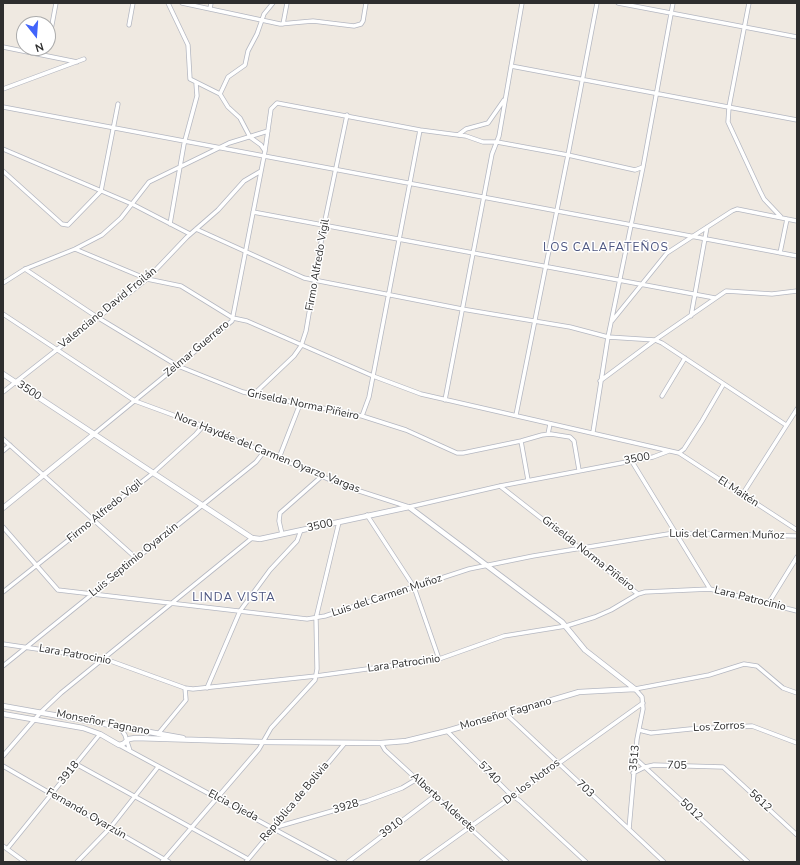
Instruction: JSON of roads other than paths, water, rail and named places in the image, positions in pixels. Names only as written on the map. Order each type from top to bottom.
[{"type":"street","points":[[54,16],[56,3]]},
{"type":"street","points":[[129,25],[133,3]]},
{"type":"street","points":[[168,3],[170,11],[186,40],[190,77],[196,83],[209,87],[220,94],[228,107],[240,118],[250,137],[261,145],[265,153]]},
{"type":"street","points":[[182,3],[283,24],[313,21],[354,26],[361,24],[363,21],[366,3]]},
{"type":"street","points":[[210,9],[211,3]]},
{"type":"street","points":[[220,94],[228,77],[245,65],[248,52],[257,34],[264,14],[273,3]]},
{"type":"street","points":[[283,24],[287,3]]},
{"type":"street","points":[[445,400],[492,154],[497,142],[506,98],[522,3]]},
{"type":"street","points":[[516,415],[597,3]]},
{"type":"street","points":[[618,3],[797,37]]},
{"type":"street","points":[[593,432],[608,337],[643,167],[673,3]]},
{"type":"street","points":[[749,3],[729,107],[729,126],[764,199],[782,218]]},
{"type":"street","points":[[3,47],[16,50]]},
{"type":"street","points":[[46,56],[77,62]]},
{"type":"street","points":[[3,89],[84,59]]},
{"type":"street","points":[[511,66],[797,120]]},
{"type":"street","points":[[170,224],[185,141],[197,96],[196,83]]},
{"type":"street","points":[[458,135],[466,129],[488,123],[506,98]]},
{"type":"street","name":"Zelmar Guerrero","points":[[3,508],[229,324],[233,318],[254,212],[272,106],[282,102],[347,115]]},
{"type":"street","points":[[3,172],[66,225],[101,191],[118,104]]},
{"type":"street","points":[[3,107],[185,141],[265,153],[335,170],[485,196],[797,256]]},
{"type":"street","points":[[347,115],[420,130],[458,135],[478,142],[497,142],[568,155],[635,170],[643,167]]},
{"type":"street","name":"Firmo Alfredo Vigil","points":[[253,395],[294,356],[301,346],[306,331],[324,225],[347,115]]},
{"type":"street","points":[[362,416],[367,405],[373,376],[420,130]]},
{"type":"street","points":[[3,283],[24,269],[75,249],[102,234],[121,218],[149,182],[220,147],[268,131]]},
{"type":"street","points":[[3,149],[132,204],[190,234]]},
{"type":"street","name":"Valenciano David Froilán","points":[[3,392],[147,279],[190,234],[218,210],[244,181],[261,171]]},
{"type":"street","points":[[611,322],[667,254],[735,209],[797,221]]},
{"type":"street","points":[[254,212],[715,298]]},
{"type":"street","points":[[780,253],[787,219]]},
{"type":"street","points":[[691,316],[707,227]]},
{"type":"street","points":[[196,230],[304,278],[462,309],[570,327],[608,337],[655,340],[685,358],[786,425]]},
{"type":"street","points":[[75,249],[147,279],[181,286],[233,318],[247,321],[301,346],[421,394],[550,424],[593,432],[669,451],[679,453],[684,449],[723,384]]},
{"type":"street","name":"Griselda Norma Piñeiro","points":[[24,269],[97,317],[178,366],[243,392],[362,416],[406,430],[457,453],[521,441],[548,434],[573,438],[579,470]]},
{"type":"street","points":[[600,381],[715,298],[730,290],[772,294],[797,291]]},
{"type":"street","name":"Nora Haydée del Carmen Oyarzo Vargas","points":[[3,314],[135,401],[202,426],[263,453],[279,458],[347,487],[409,507],[566,626],[585,650],[635,689]]},
{"type":"street","points":[[662,396],[685,358]]},
{"type":"street","name":"3500","points":[[3,374],[252,538],[260,539],[528,480],[654,457],[669,451]]},
{"type":"street","points":[[279,458],[300,404]]},
{"type":"street","points":[[742,495],[797,409]]},
{"type":"street","points":[[548,434],[550,424]]},
{"type":"street","name":"Firmo Alfredo Vigil","points":[[3,592],[153,473],[196,434],[202,426]]},
{"type":"street","points":[[3,439],[136,558]]},
{"type":"street","points":[[521,441],[528,480]]},
{"type":"street","points":[[3,451],[10,445]]},
{"type":"street","name":"Luis Septimio Oyarzún","points":[[3,666],[24,647],[256,462],[263,453]]},
{"type":"street","name":"El Maitén","points":[[679,453],[797,530]]},
{"type":"street","points":[[631,460],[674,533],[710,589]]},
{"type":"street","points":[[282,534],[279,521],[280,513],[322,476]]},
{"type":"street","name":"Griselda Norma Piñeiro","points":[[500,486],[638,594]]},
{"type":"street","points":[[367,515],[414,587],[439,659]]},
{"type":"street","points":[[163,861],[263,742],[271,728],[315,680],[316,618],[339,522]]},
{"type":"street","name":"Luis del Carmen Muñoz","points":[[3,527],[58,590],[240,611],[316,618],[487,565],[674,533],[797,536]]},
{"type":"street","points":[[207,688],[240,611],[270,570],[297,541],[302,530]]},
{"type":"street","points":[[3,756],[34,719],[61,693],[105,659],[252,538]]},
{"type":"street","points":[[768,604],[797,557]]},
{"type":"street","name":"Lara Patrocinio","points":[[3,644],[105,659],[185,688],[207,688],[316,676],[439,659],[504,636],[566,626],[602,614],[638,594],[710,589],[797,611]]},
{"type":"street","name":"Monseñor Fagnano","points":[[3,714],[83,728],[100,734],[118,744],[123,744],[126,741],[135,738],[202,741],[381,743],[406,741],[447,731],[584,691],[635,689],[709,675],[744,664],[757,666],[783,688],[797,693]]},
{"type":"street","points":[[158,734],[186,700],[185,688]]},
{"type":"street","points":[[635,689],[642,697],[643,703]]},
{"type":"street","name":"3513","points":[[629,829],[633,773],[643,703]]},
{"type":"street","name":"De los Notros","points":[[421,862],[471,828],[557,763],[643,703]]},
{"type":"street","name":"Monseñor Fagnano","points":[[3,706],[202,741]]},
{"type":"street","name":"703","points":[[506,714],[664,862]]},
{"type":"street","points":[[118,726],[130,752]]},
{"type":"street","name":"Los Zorros","points":[[639,730],[651,733],[690,729],[752,726],[797,742]]},
{"type":"street","name":"5740","points":[[447,731],[514,796],[586,862]]},
{"type":"street","name":"3918","points":[[7,849],[100,734]]},
{"type":"street","name":"República de Bolivia","points":[[247,861],[345,743]]},
{"type":"street","name":"Alberto Alderete","points":[[381,743],[385,750],[436,795],[507,862]]},
{"type":"street","name":"Elcia Ojeda","points":[[118,744],[130,752],[217,797],[335,862]]},
{"type":"street","name":"5012","points":[[635,758],[748,862]]},
{"type":"street","points":[[76,764],[247,861]]},
{"type":"street","name":"Fernando Oyarzún","points":[[3,766],[110,828],[163,861],[169,862]]},
{"type":"street","points":[[77,862],[110,828],[158,767]]},
{"type":"street","name":"705","points":[[633,773],[645,767],[723,767]]},
{"type":"street","name":"5612","points":[[723,767],[797,835]]},
{"type":"street","name":"3928","points":[[273,828],[367,801],[402,788],[417,779]]},
{"type":"street","name":"3910","points":[[348,862],[436,795]]},
{"type":"street","points":[[3,846],[25,862]]},
{"type":"district","name":"LOS CALAFATEÑOS","points":[[606,248]]},
{"type":"district","name":"LINDA VISTA","points":[[234,598]]}]
